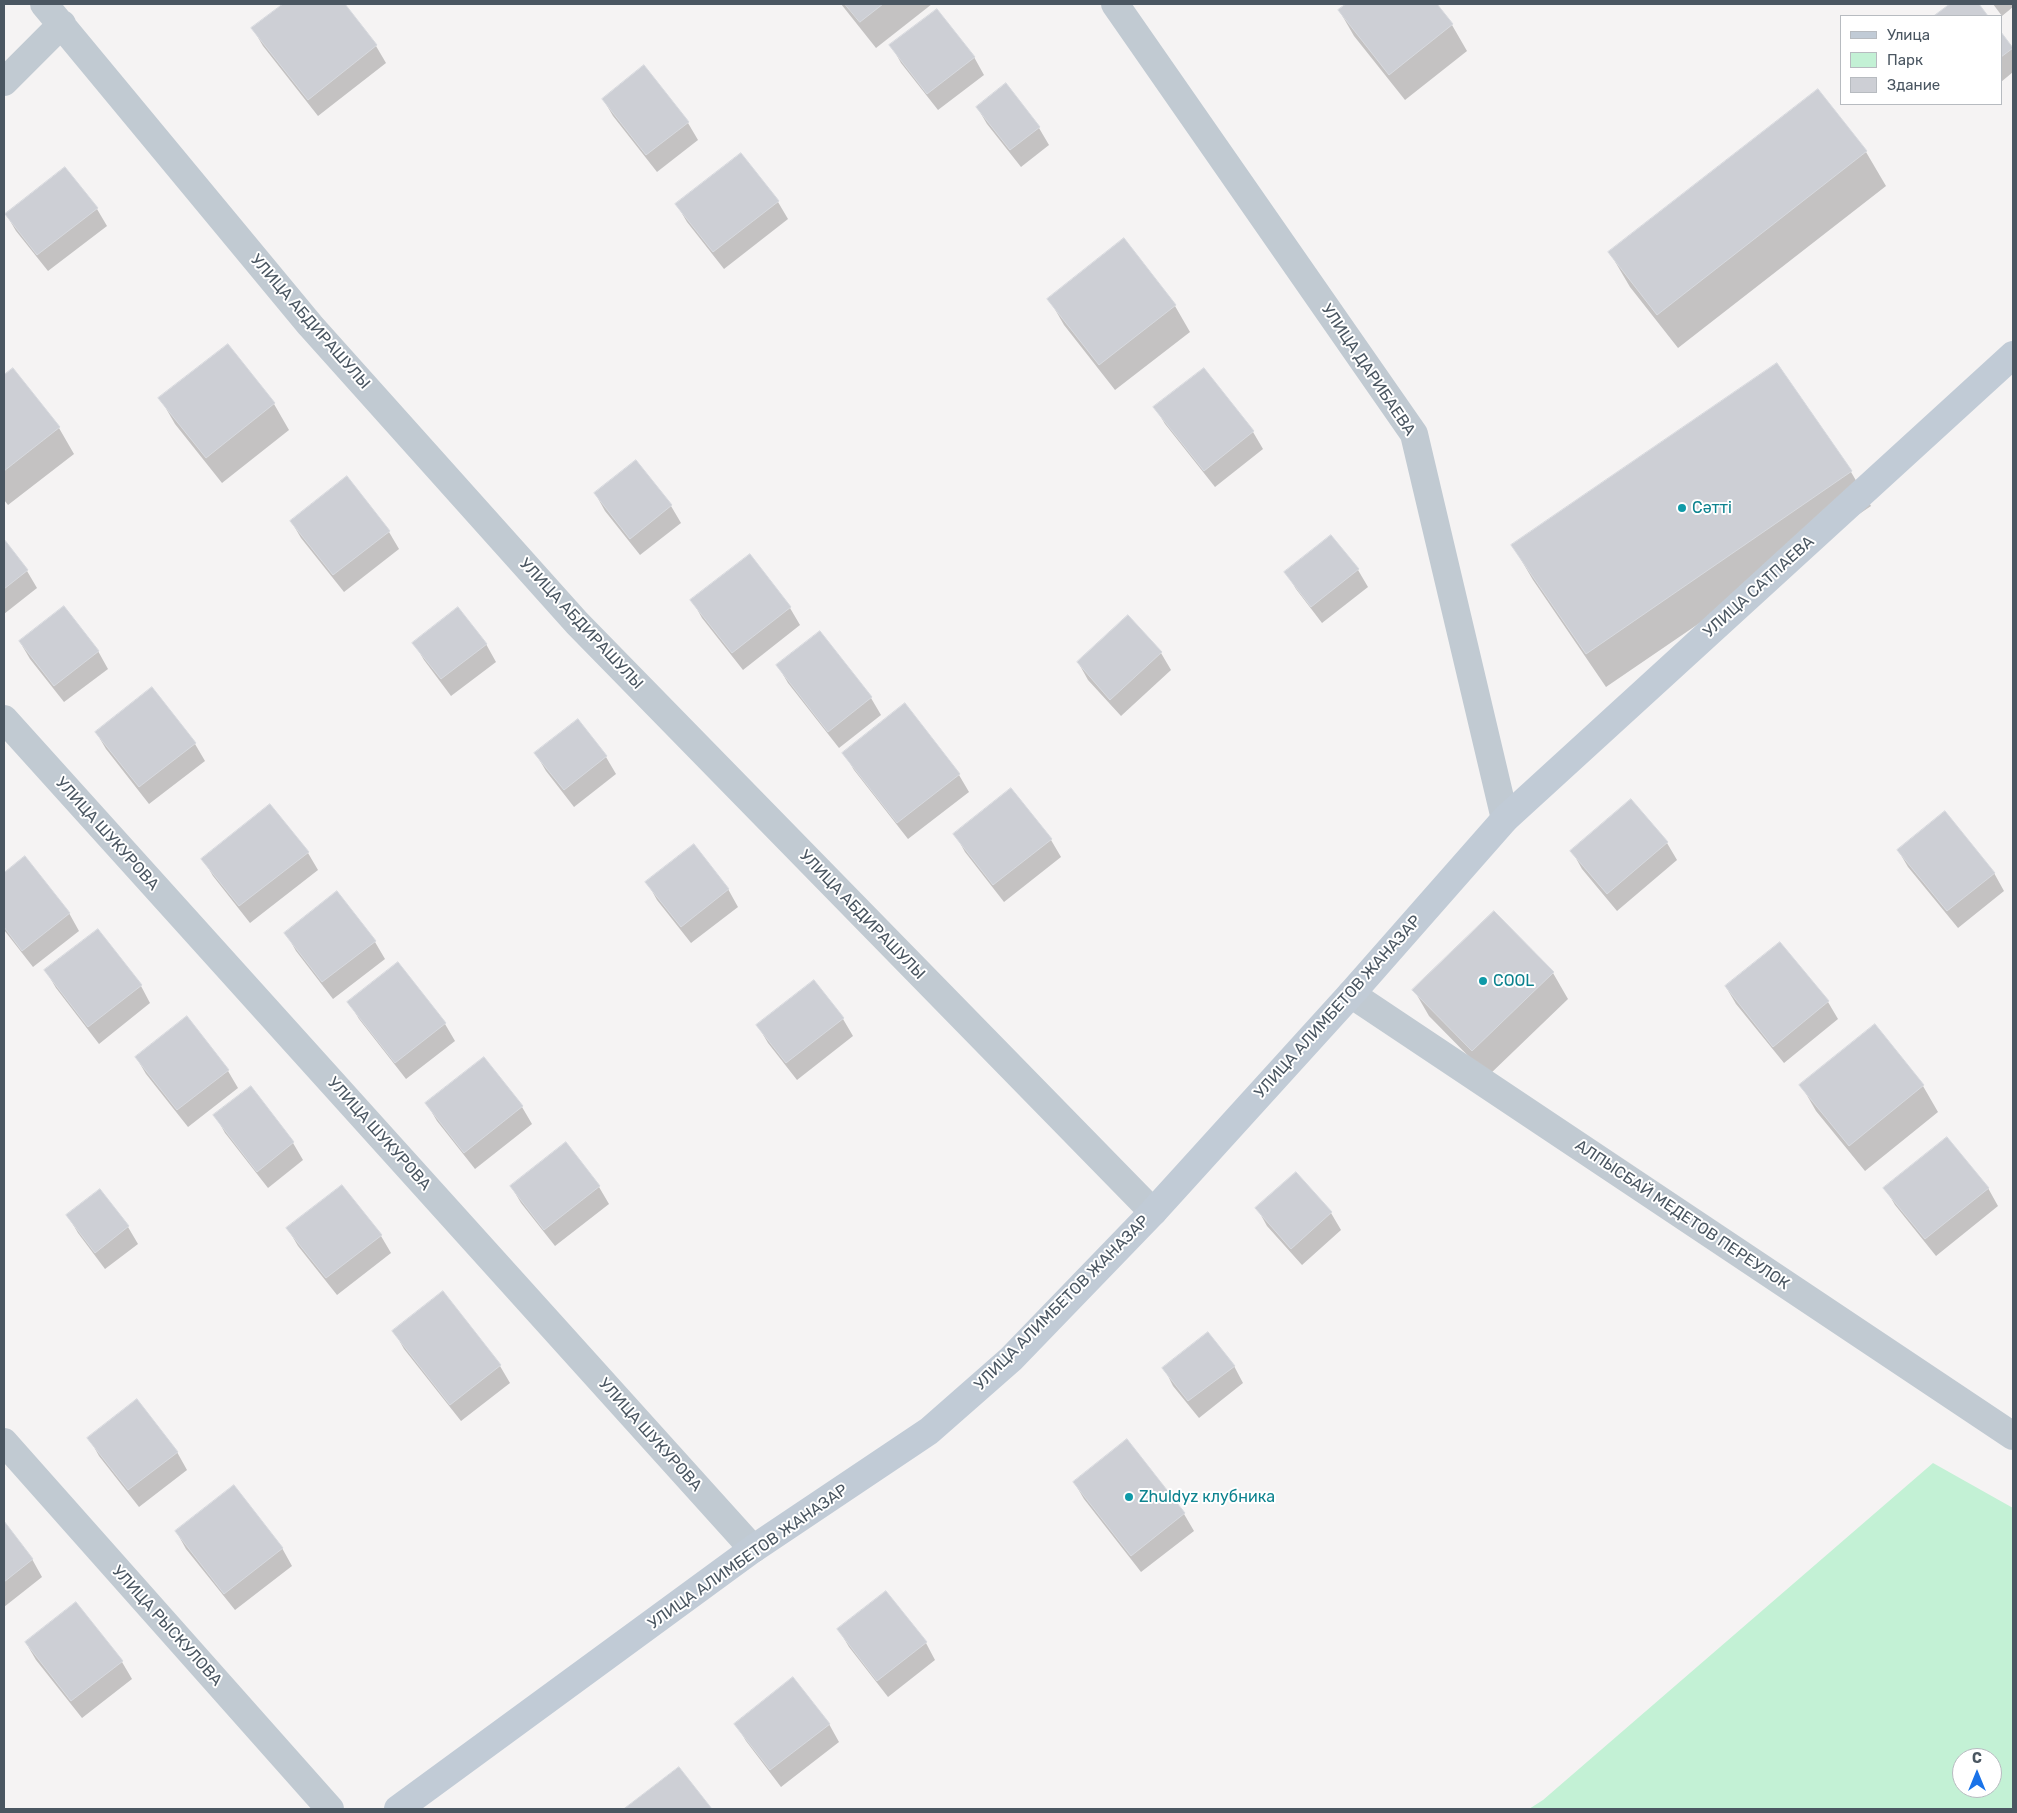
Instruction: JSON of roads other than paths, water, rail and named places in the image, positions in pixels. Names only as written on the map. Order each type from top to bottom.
[{"type":"street","name":"УЛИЦА АБДИРАШУЛЫ","points":[[44,4],[310,325],[577,624],[1153,1212]]},
{"type":"street","name":"УЛИЦА ДАРИБАЕВА","points":[[1115,4],[1414,434],[1505,819]]},
{"type":"street","points":[[4,82],[62,24]]},
{"type":"street","name":"УЛИЦА САТПАЕВА","points":[[1505,819],[2013,355]]},
{"type":"street","name":"УЛИЦА ШУКУРОВА","points":[[4,719],[753,1550]]},
{"type":"street","name":"УЛИЦА АЛИМБЕТОВ ЖАНАЗАР","points":[[398,1809],[753,1550],[930,1431],[1011,1359],[1153,1212],[1351,994],[1505,819]]},
{"type":"street","name":"АЛПЫСБАЙ МЕДЕТОВ ПЕРЕУЛОК","points":[[1351,994],[2013,1436]]},
{"type":"street","name":"УЛИЦА РЫСКУЛОВА","points":[[4,1442],[330,1809]]},
{"type":"place","name":"Сәтті","points":[[1682,508]]},
{"type":"place","name":"COOL","points":[[1483,981]]},
{"type":"place","name":"Zhuldyz клубника","points":[[1129,1497]]}]
